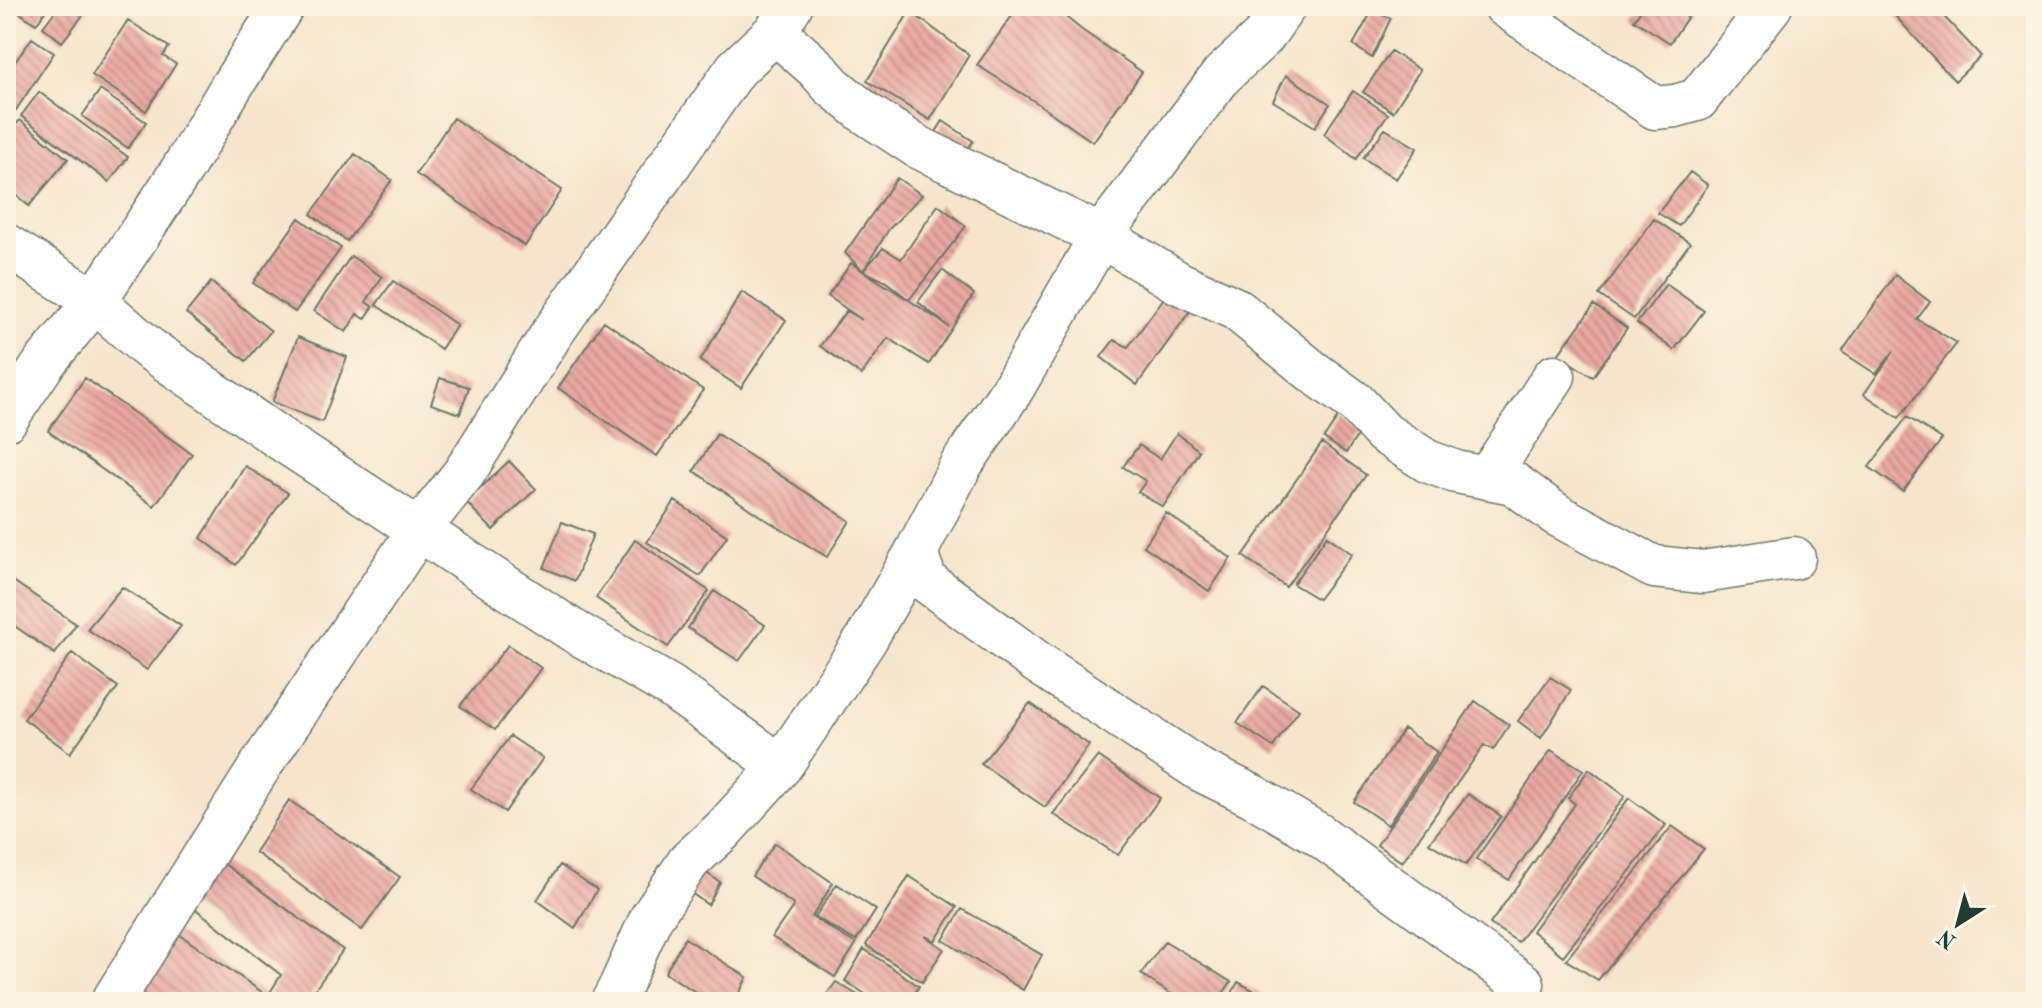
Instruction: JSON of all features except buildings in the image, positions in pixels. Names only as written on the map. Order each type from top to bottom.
[{"type":"street","points":[[6,420],[45,362],[95,301],[183,168],[283,6]]},
{"type":"street","points":[[612,1002],[651,918],[689,861],[723,830],[781,766],[865,641],[961,465],[1012,390],[1101,236],[1222,75],[1263,37],[1285,6]]},
{"type":"street","points":[[1505,6],[1655,108],[1697,100],[1771,6]]},
{"type":"street","points":[[112,1002],[261,765],[418,531],[464,473],[551,335],[736,69],[783,19],[816,68],[832,86],[864,112],[916,146],[1101,236],[1179,283],[1236,309],[1356,403],[1384,433],[1427,461],[1456,472],[1513,483],[1557,515],[1654,567],[1703,572],[1794,558]]},
{"type":"street","points":[[6,245],[95,301],[147,347],[418,531],[572,630],[671,687],[781,766]]},
{"type":"street","points":[[1488,477],[1554,376]]},
{"type":"street","points":[[916,552],[926,581],[1038,663],[1200,770],[1253,796],[1318,834],[1523,984]]}]
